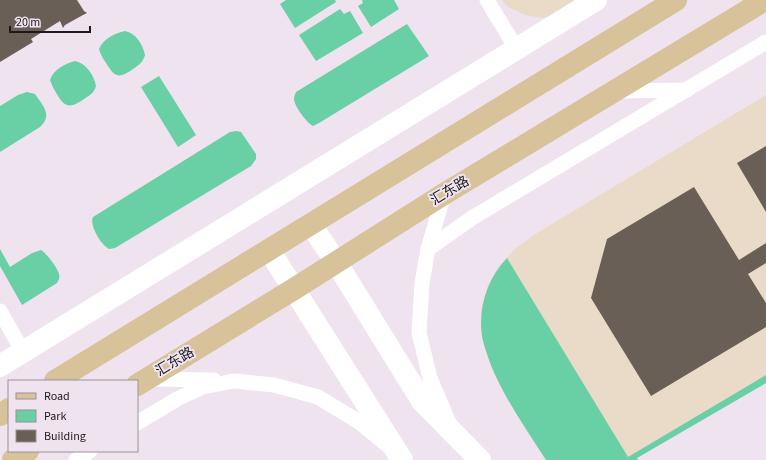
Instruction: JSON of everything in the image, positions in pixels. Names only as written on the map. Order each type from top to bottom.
[{"type":"main road","points":[[57,380],[676,0]]},
{"type":"main road","name":"汇东路","points":[[142,382],[294,289],[444,194],[765,0]]},
{"type":"main road","points":[[13,460],[26,452]]},
{"type":"street","points":[[0,366],[596,0]]},
{"type":"street","points":[[310,225],[336,262],[422,401],[480,460]]},
{"type":"street","points":[[269,250],[400,457]]},
{"type":"lane","points":[[487,0],[516,48]]},
{"type":"lane","points":[[428,250],[472,218],[766,42]]},
{"type":"lane","points":[[616,91],[687,90]]},
{"type":"lane","points":[[444,194],[428,250],[422,283],[420,333],[430,378],[454,435]]},
{"type":"lane","points":[[0,311],[23,352]]},
{"type":"lane","points":[[142,382],[234,381],[274,385],[318,397],[359,422],[400,457]]},
{"type":"lane","points":[[138,422],[177,399],[203,387],[234,381]]},
{"type":"lane","points":[[76,460],[88,452]]},
{"type":"shaded area","points":[[502,0],[581,0],[562,12],[543,18],[525,15],[508,7]]},
{"type":"shaded area","points":[[766,95],[766,383],[637,458],[638,460],[546,460],[518,416],[492,369],[482,337],[481,310],[488,285],[499,266],[516,248],[537,233]]},
{"type":"green space","points":[[286,0],[335,0],[336,2],[295,28],[280,4]]},
{"type":"green space","points":[[362,0],[394,0],[399,9],[371,27],[358,6],[363,3]]},
{"type":"green space","points":[[340,9],[344,14],[350,11],[363,33],[316,61],[299,35]]},
{"type":"green space","points":[[407,24],[429,56],[319,123],[313,126],[308,122],[298,110],[294,99],[296,92]]},
{"type":"green space","points":[[125,31],[136,37],[143,47],[145,55],[137,66],[125,74],[116,75],[103,58],[99,49],[103,42],[110,37]]},
{"type":"green space","points":[[75,61],[83,64],[89,70],[96,86],[90,95],[76,104],[67,105],[61,100],[50,80],[54,73],[60,68]]},
{"type":"green space","points":[[159,76],[196,135],[178,147],[141,87]]},
{"type":"green space","points":[[27,92],[35,94],[44,107],[46,118],[44,123],[0,152],[0,106],[18,95]]},
{"type":"green space","points":[[230,132],[241,132],[256,154],[256,159],[251,166],[115,248],[109,249],[106,247],[94,230],[92,221],[93,217]]},
{"type":"green space","points":[[0,249],[10,267],[32,253],[41,250],[58,271],[59,278],[57,283],[22,305],[0,266]]},
{"type":"green space","points":[[507,258],[628,457],[766,375],[766,383],[637,458],[638,460],[546,460],[521,422],[498,382],[482,338],[481,315],[486,294],[494,275]]},
{"type":"building","points":[[0,0],[77,0],[87,13],[65,25],[63,28],[60,21],[31,39],[33,42],[0,62]]},
{"type":"building","points":[[766,146],[766,212],[737,163]]},
{"type":"building","points":[[694,187],[739,260],[766,243],[766,263],[748,274],[766,303],[766,327],[651,396],[591,298],[607,239]]}]
